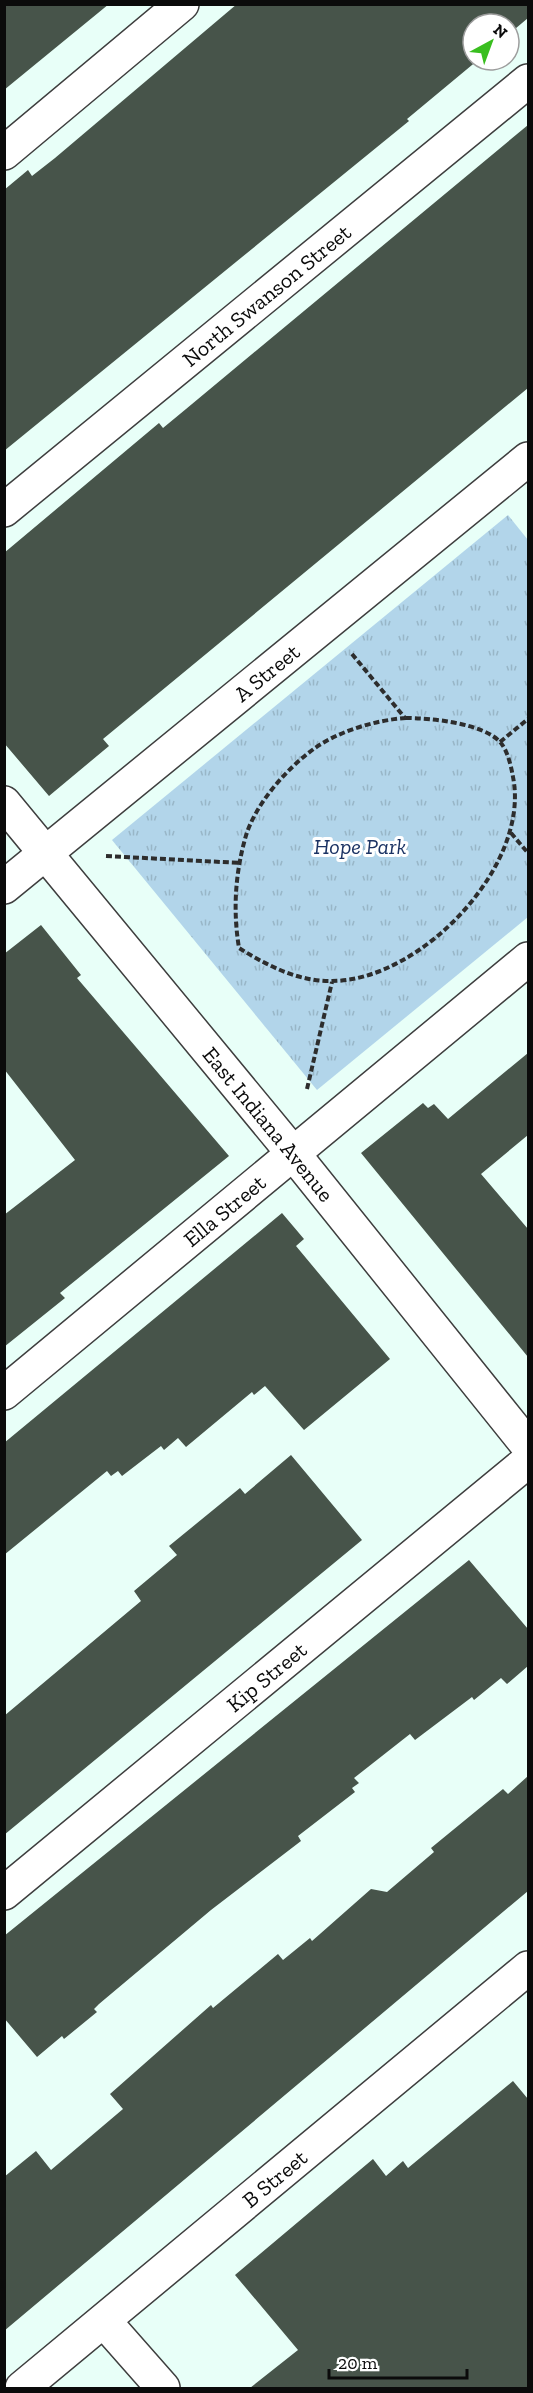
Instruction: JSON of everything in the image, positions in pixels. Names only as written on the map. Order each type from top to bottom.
[{"type":"street","points":[[4,153],[182,4]]},
{"type":"street","name":"North Swanson Street","points":[[4,510],[528,81]]},
{"type":"street","name":"A Street","points":[[4,887],[528,459]]},
{"type":"street","name":"East Indiana Avenue","points":[[4,803],[292,1152],[528,1446]]},
{"type":"street","name":"Ella Street","points":[[4,1393],[292,1152],[528,959]]},
{"type":"street","name":"Kip Street","points":[[4,1893],[528,1461]]},
{"type":"street","name":"B Street","points":[[22,2388],[528,1968]]},
{"type":"street","points":[[104,2320],[163,2388]]},
{"type":"path","points":[[327,624],[406,718]]},
{"type":"path","points":[[406,718],[435,718],[472,727],[500,742],[511,763],[515,785],[517,807],[510,832],[483,886],[460,916],[441,935],[410,955],[369,976],[332,981],[299,977],[262,962],[239,948],[234,917],[245,837],[261,805],[285,776],[315,748],[340,735],[385,719],[406,718]]},
{"type":"path","points":[[500,742],[528,719]]},
{"type":"path","points":[[510,832],[528,853]]},
{"type":"path","points":[[46,852],[241,863]]},
{"type":"path","points":[[292,1152],[332,981]]},
{"type":"green space","name":"Hope Park","points":[[508,515],[528,540],[528,917],[317,1090],[112,840]]},
{"type":"building","points":[[4,4],[109,4],[4,90]]},
{"type":"building","points":[[237,4],[528,4],[528,18],[521,24],[521,12],[461,12],[461,72],[464,72],[407,119],[409,121],[4,451],[4,190],[28,170],[32,176]]},
{"type":"building","points":[[528,125],[528,388],[103,739],[109,746],[49,796],[4,743],[4,553],[159,423],[163,428]]},
{"type":"building","points":[[41,925],[81,975],[77,978],[229,1156],[60,1293],[65,1298],[4,1347],[4,1215],[75,1160],[4,1069],[4,954]]},
{"type":"building","points":[[528,1053],[528,1135],[481,1174],[528,1229],[528,1357],[361,1153],[423,1103],[428,1108],[434,1104],[448,1119]]},
{"type":"building","points":[[282,1213],[304,1239],[296,1246],[390,1359],[304,1430],[265,1386],[254,1395],[252,1392],[186,1447],[178,1438],[164,1450],[161,1446],[122,1476],[118,1471],[111,1476],[107,1471],[4,1555],[4,1443]]},
{"type":"building","points":[[291,1455],[362,1540],[4,1835],[4,1716],[141,1601],[134,1591],[177,1555],[169,1546],[240,1488],[245,1494]]},
{"type":"building","points":[[469,1560],[528,1629],[528,1666],[507,1684],[501,1678],[474,1700],[472,1697],[415,1740],[410,1734],[354,1778],[359,1783],[352,1788],[355,1792],[298,1836],[301,1841],[211,1910],[99,2004],[94,2009],[97,2012],[64,2039],[62,2036],[37,2057],[4,2018],[4,1936]]},
{"type":"building","points":[[528,1776],[528,1891],[4,2331],[4,2177],[36,2151],[51,2170],[123,2109],[110,2094],[211,2005],[213,2008],[278,1954],[283,1960],[310,1938],[312,1941],[371,1889],[387,1892],[434,1852],[431,1848],[503,1789],[508,1794]]},
{"type":"building","points":[[513,2081],[528,2099],[528,2388],[250,2388],[298,2350],[235,2275],[373,2159],[386,2176],[403,2161],[408,2168]]}]
